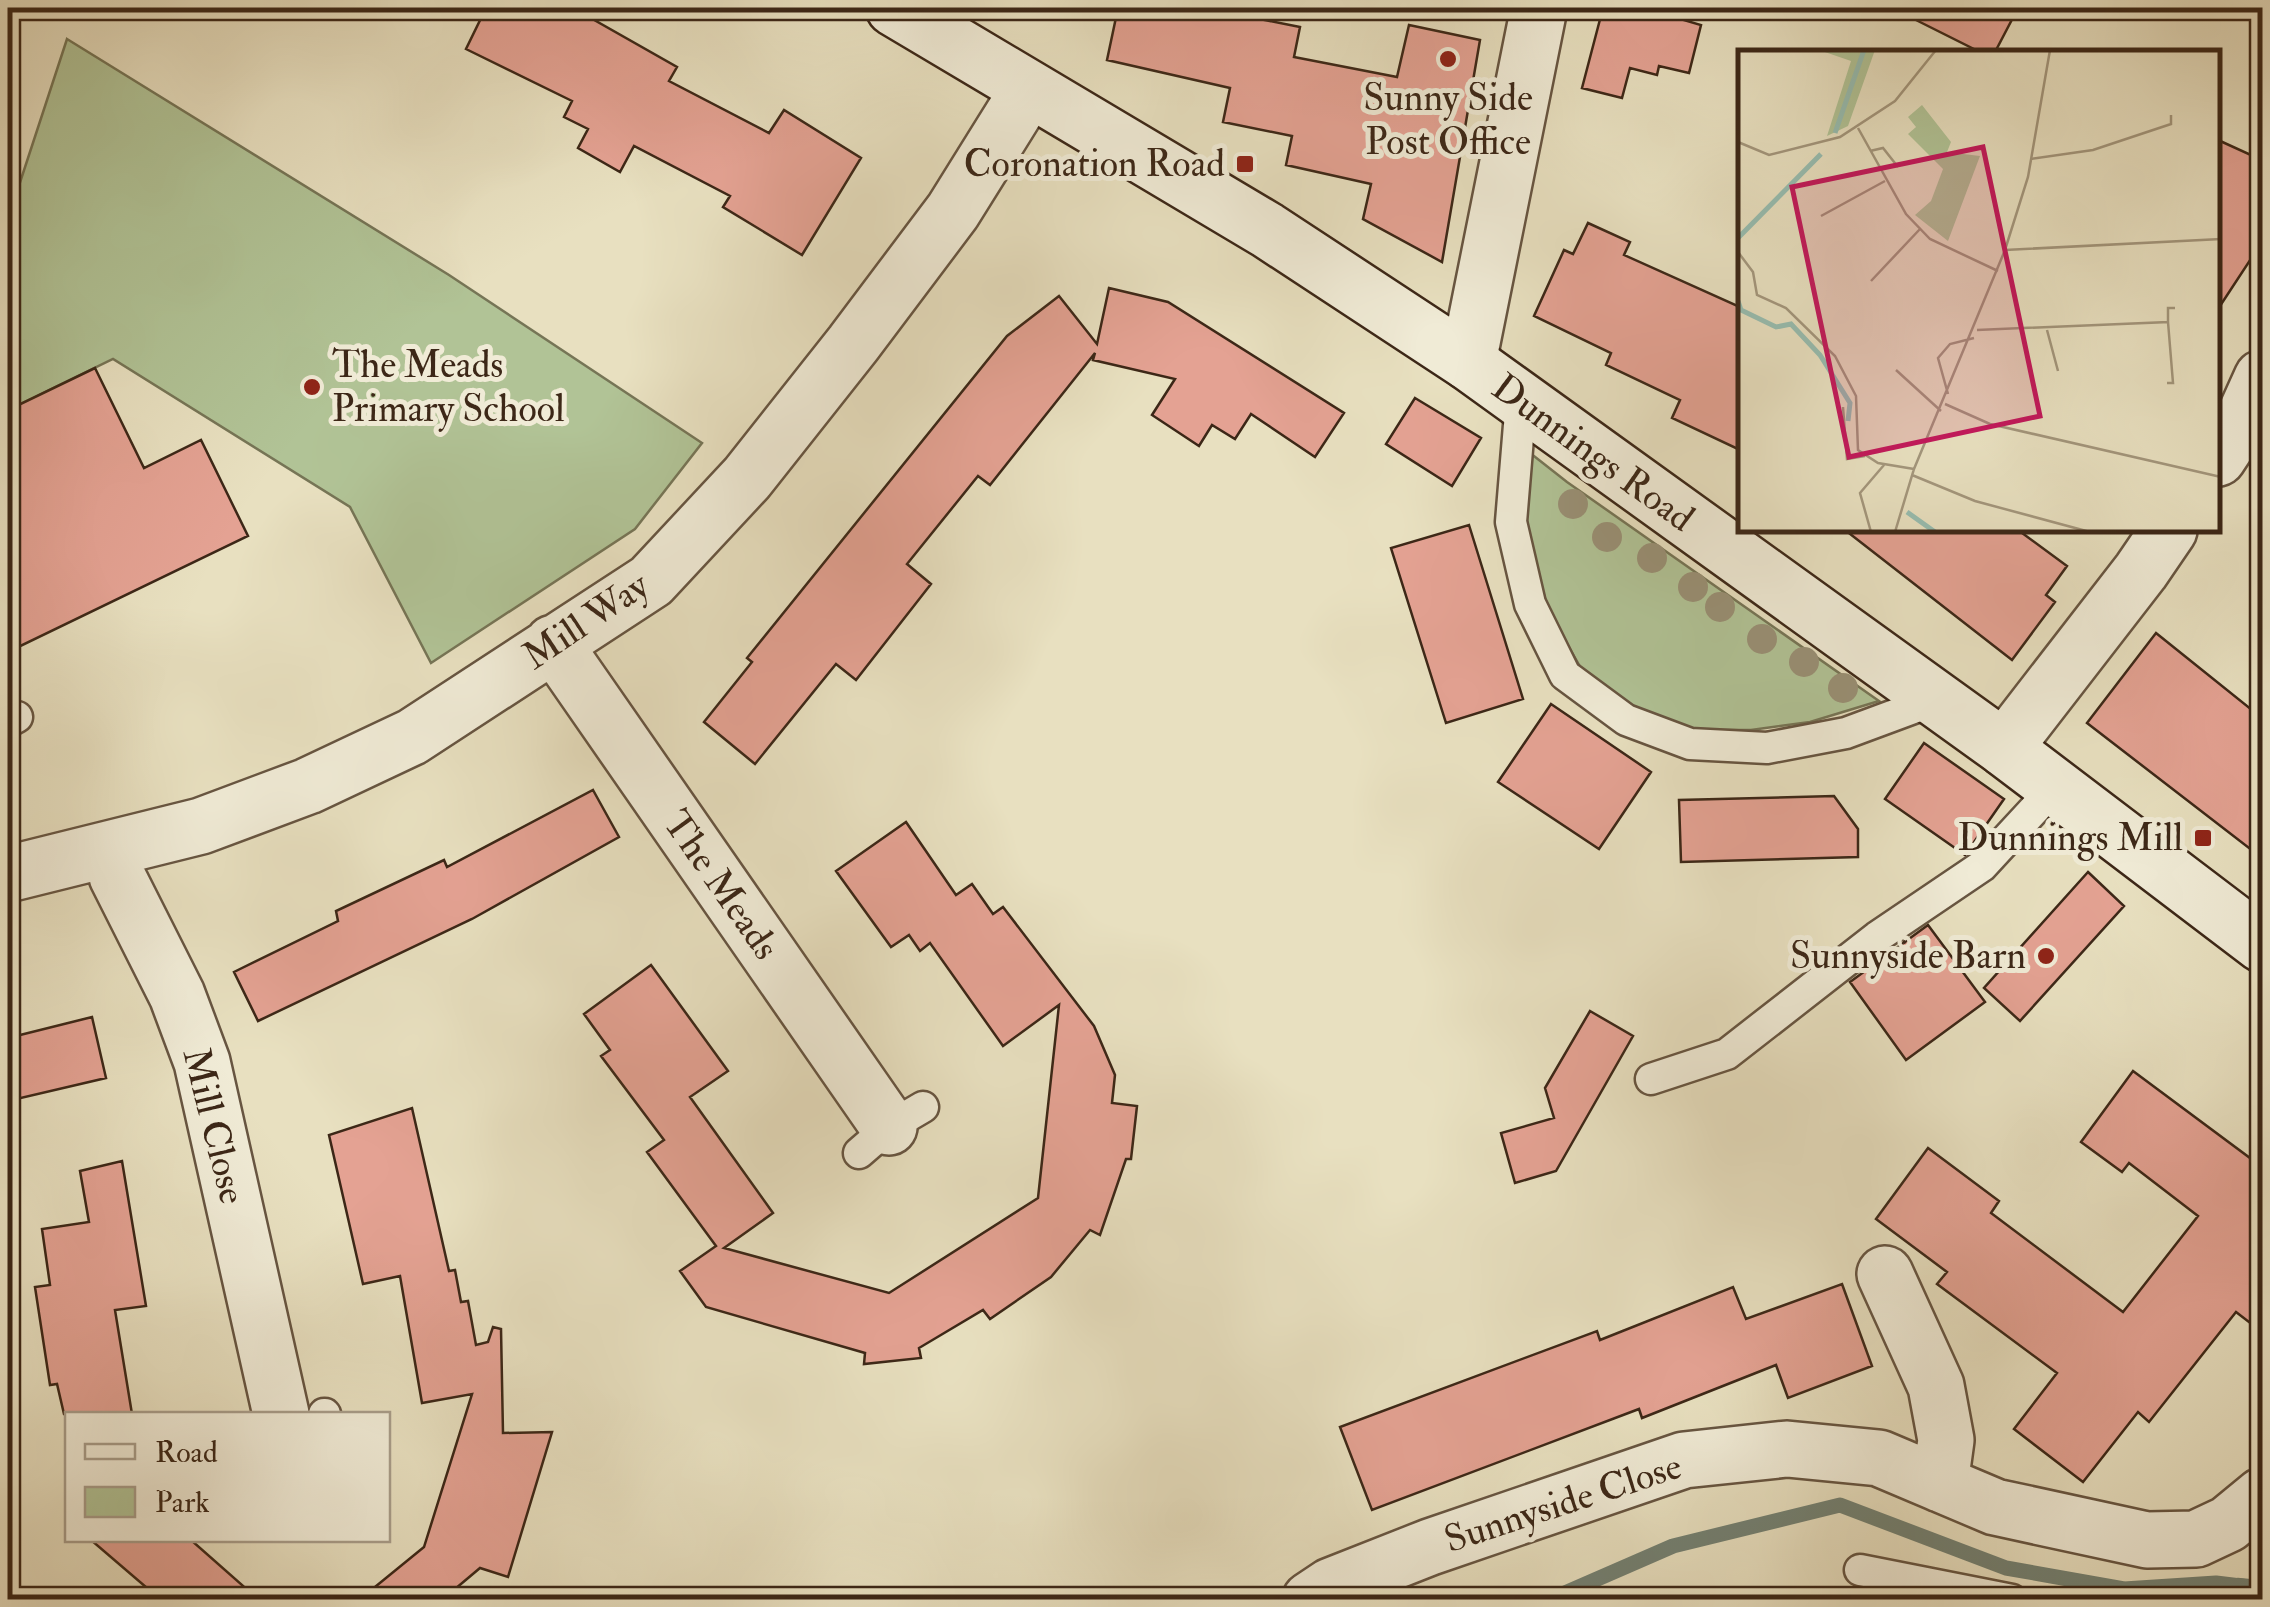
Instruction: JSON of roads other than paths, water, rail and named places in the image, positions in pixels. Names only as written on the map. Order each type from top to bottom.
[{"type":"street","name":"Dunnings Road","points":[[894,8],[1267,230],[1468,362],[2004,748],[2262,944]]},
{"type":"street","points":[[1468,362],[1539,8]]},
{"type":"street","name":"Mill Way","points":[[8,874],[200,826],[326,778],[412,738],[651,581],[747,478],[953,211],[1029,88]]},
{"type":"street","points":[[2220,455],[2243,420],[2262,378]]},
{"type":"street","points":[[2004,748],[2168,532]]},
{"type":"street","name":"The Meads","points":[[553,644],[890,1129]]},
{"type":"street","name":"Mill Close","points":[[112,849],[118,876],[177,996],[202,1062],[281,1412]]},
{"type":"street","points":[[1885,1274],[1936,1386],[1946,1440],[1940,1484]]},
{"type":"street","name":"Sunnyside Close","points":[[1310,1600],[1331,1586],[1430,1547],[1684,1460],[1788,1449],[1878,1458],[1995,1508],[2147,1540],[2196,1539],[2228,1524],[2262,1496]]},
{"type":"lane","points":[[1521,401],[1511,522],[1530,604],[1565,675],[1626,720],[1690,744],[1767,748],[1846,734],[1935,700]]},
{"type":"lane","points":[[1651,1079],[1727,1054],[1877,937],[1982,866],[2055,787]]},
{"type":"lane","points":[[1860,1570],[2012,1600]]},
{"type":"water","points":[[2259,1568],[2262,1599],[2229,1599],[2216,1583],[2259,1581]]},
{"type":"waterway","points":[[1549,1600],[1673,1546],[1840,1505],[2006,1568],[2124,1589],[2216,1583],[2249,1587],[2262,1583]]},
{"type":"place","name":"Sunny Side Post Office","points":[[1448,59]]},
{"type":"place","name":"Coronation Road","points":[[1245,164]]},
{"type":"place","name":"The Meads Primary School","points":[[312,387]]},
{"type":"place","name":"Dunnings Mill","points":[[2203,838]]},
{"type":"place","name":"Sunnyside Barn","points":[[2046,956]]}]
